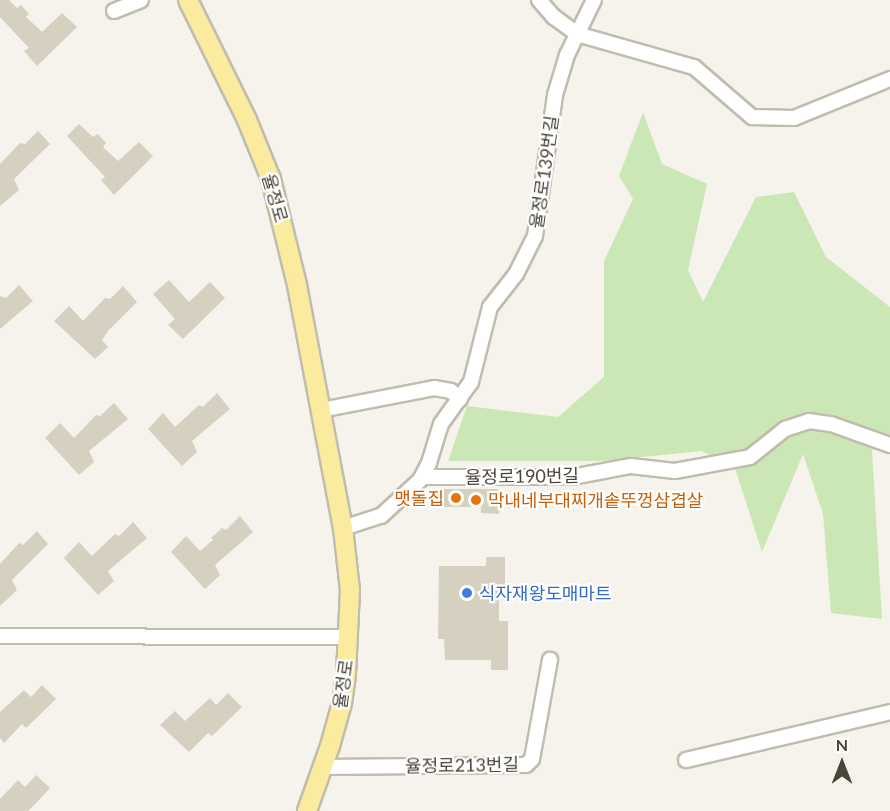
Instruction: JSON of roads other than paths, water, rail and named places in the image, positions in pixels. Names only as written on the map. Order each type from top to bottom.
[{"type":"main road","name":"율정로","points":[[188,0],[247,120],[270,179],[297,285],[343,528],[350,590],[342,703],[324,767],[307,811]]},
{"type":"street","points":[[114,11],[141,0]]},
{"type":"street","points":[[539,0],[554,16],[577,34],[694,67],[752,117],[794,118],[890,79]]},
{"type":"street","name":"율정로139번길","points":[[343,528],[381,516],[423,477],[441,424],[460,399],[476,367],[490,307],[516,274],[535,236],[555,95],[567,55],[594,0]]},
{"type":"street","points":[[321,410],[434,388],[451,391],[460,399]]},
{"type":"street","name":"율정로190번길","points":[[423,477],[572,477],[631,466],[675,471],[750,457],[785,429],[809,421],[831,424],[890,445]]},
{"type":"street","points":[[0,636],[348,637]]},
{"type":"street","name":"율정로213번길","points":[[324,767],[526,765],[532,759],[550,660]]},
{"type":"street","points":[[686,760],[890,712]]},
{"type":"place","name":"맷돌집","points":[[456,498]]},
{"type":"place","name":"막내네부대찌개솥뚜껑삼겹살","points":[[476,500]]},
{"type":"place","name":"식자재왕도매마트","points":[[467,593]]}]
